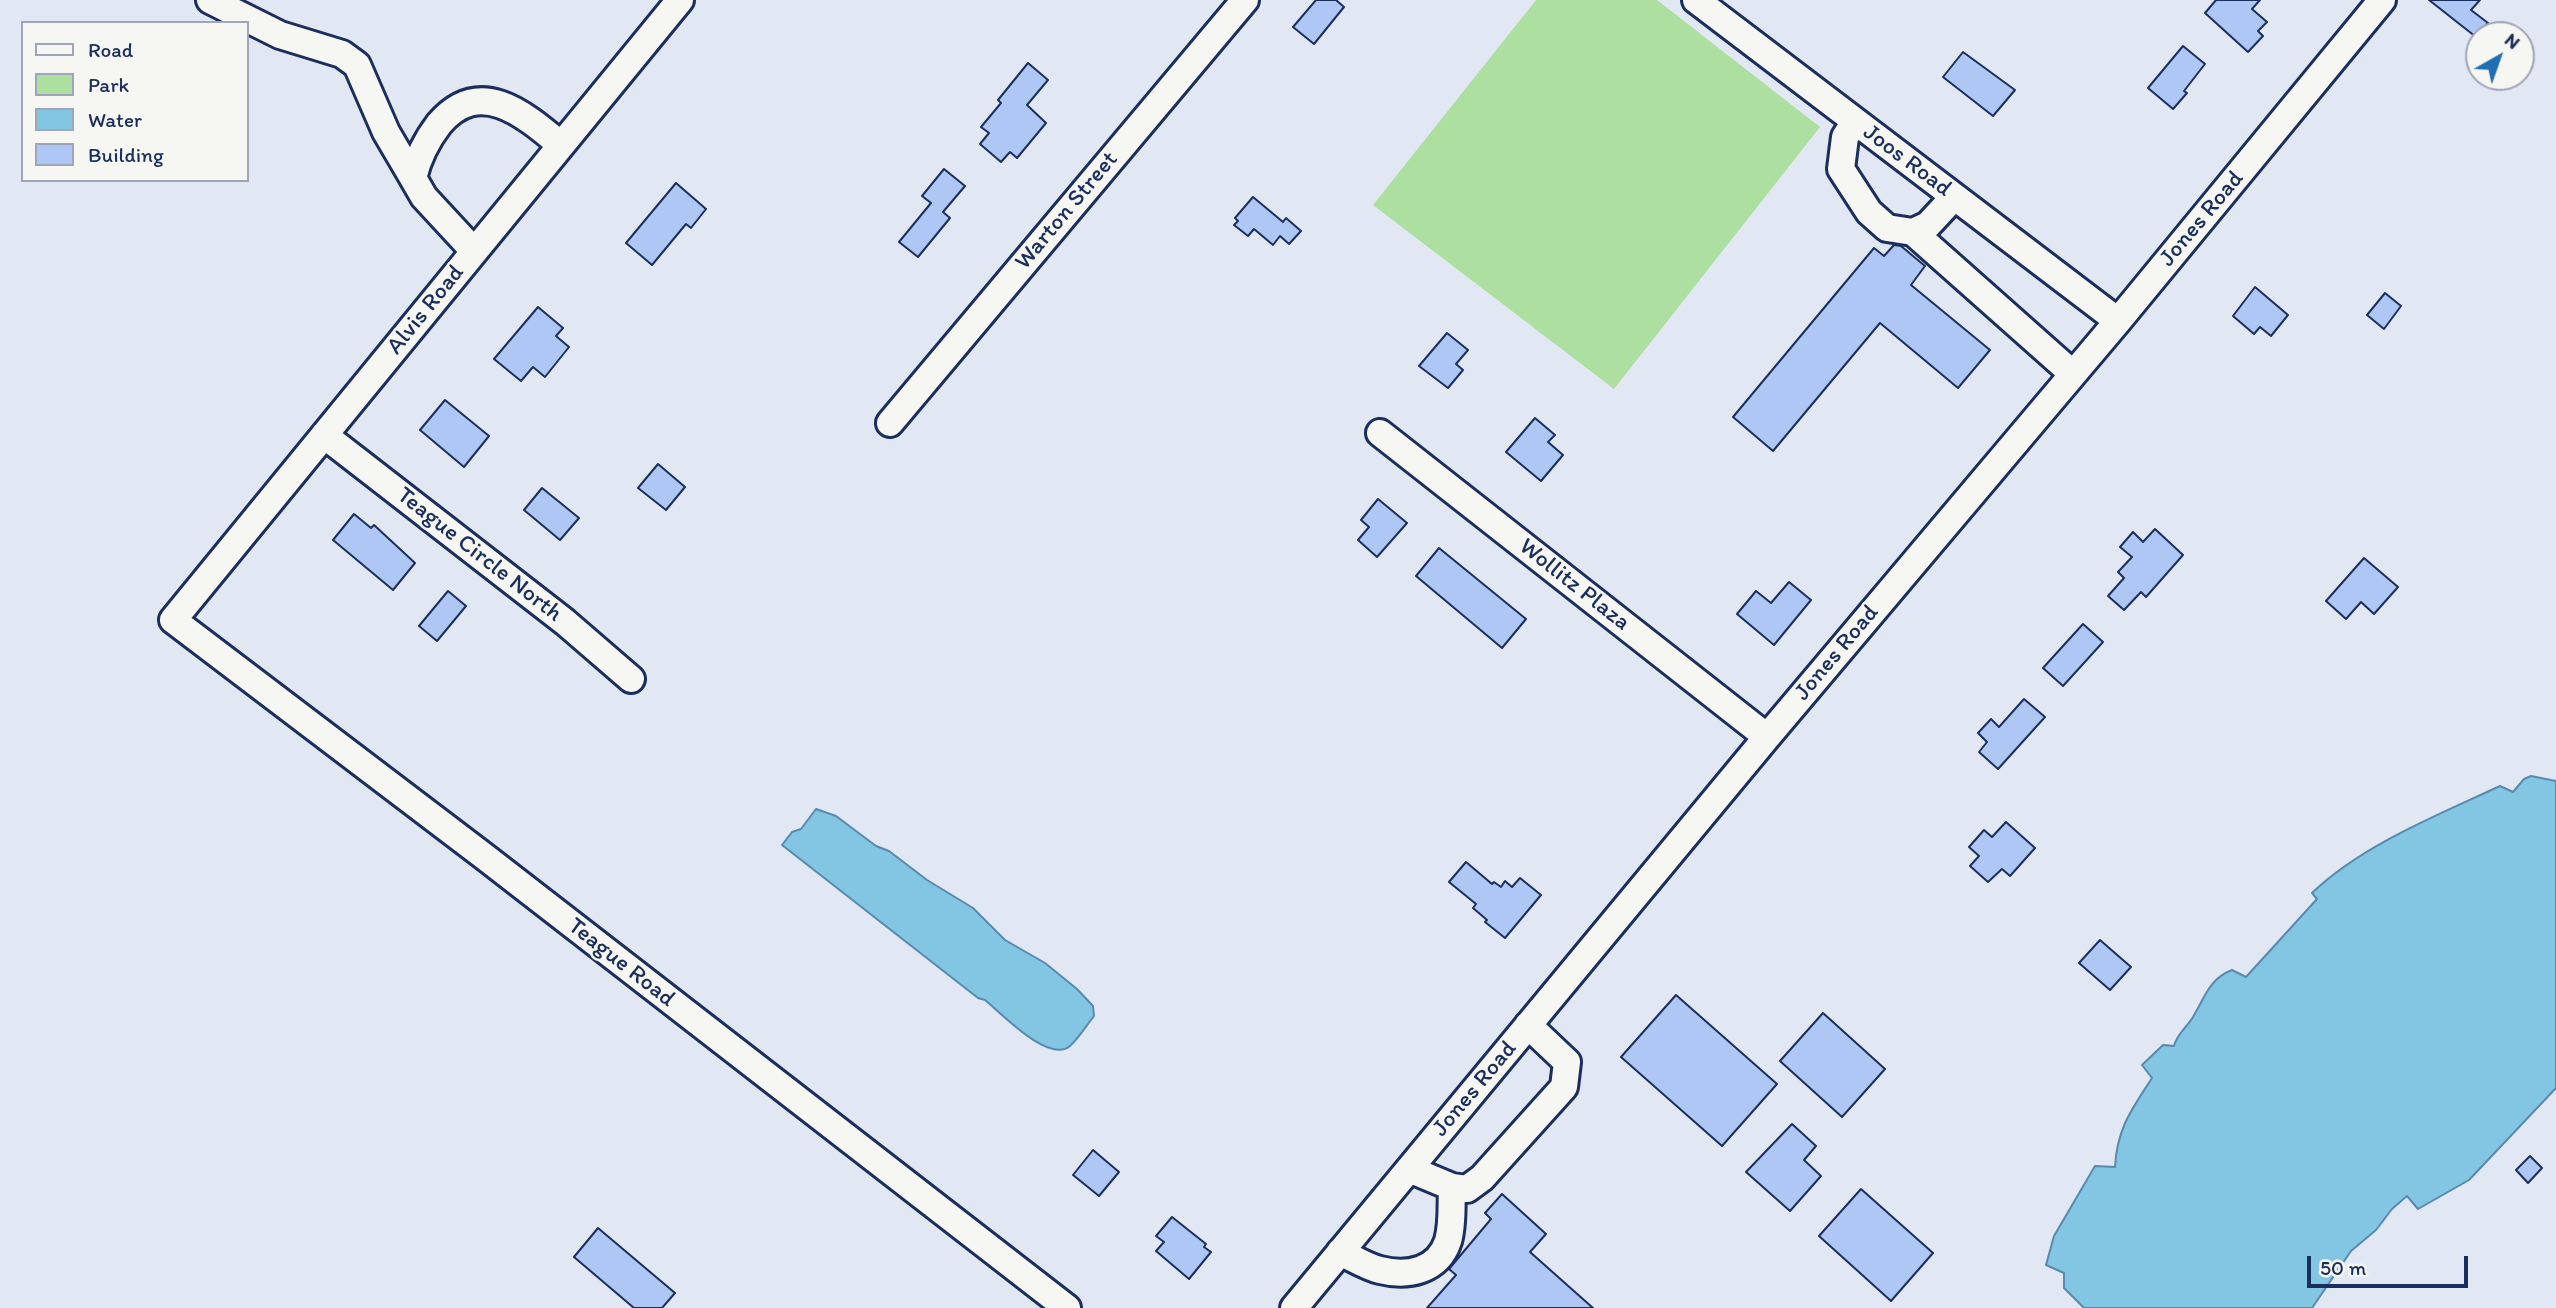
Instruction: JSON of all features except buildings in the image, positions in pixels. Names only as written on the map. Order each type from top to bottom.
[{"type":"street","points":[[210,0],[280,35],[342,54],[357,65],[386,132],[412,178],[424,197],[474,251]]},
{"type":"street","name":"Alvis Road","points":[[173,620],[680,0]]},
{"type":"street","name":"Warton Street","points":[[890,423],[1245,0]]},
{"type":"street","name":"Joos Road","points":[[1696,0],[2118,321]]},
{"type":"street","name":"Jones Road","points":[[1294,1308],[1767,737],[2118,321],[2382,0]]},
{"type":"street","points":[[412,178],[417,159],[429,137],[448,114],[463,104],[481,100],[506,107],[561,145]]},
{"type":"street","points":[[1855,122],[1844,137],[1841,169],[1869,212],[1887,228],[1913,232],[2073,374]]},
{"type":"street","points":[[1913,232],[1927,225],[1954,197]]},
{"type":"street","name":"Wollitz Plaza","points":[[1380,433],[1767,737]]},
{"type":"street","name":"Teague Circle North","points":[[324,435],[565,622],[631,679]]},
{"type":"street","name":"Teague Road","points":[[173,620],[507,874],[1067,1308]]},
{"type":"street","points":[[1409,1169],[1452,1187],[1467,1189],[1482,1178],[1564,1087],[1567,1062],[1528,1025]]},
{"type":"street","points":[[1340,1252],[1380,1270],[1419,1272],[1439,1260],[1448,1243],[1452,1187]]},
{"type":"green space","points":[[1536,0],[1657,0],[1820,127],[1614,389],[1373,205]]},
{"type":"water","points":[[2531,776],[2556,781],[2556,1088],[2469,1180],[2418,1209],[2407,1196],[2392,1209],[2376,1230],[2351,1251],[2312,1308],[2084,1308],[2064,1288],[2064,1273],[2046,1265],[2054,1236],[2095,1166],[2115,1167],[2122,1130],[2152,1078],[2142,1065],[2163,1045],[2174,1046],[2208,989],[2218,978],[2232,970],[2246,977],[2317,899],[2312,893],[2332,876],[2402,832],[2500,786],[2513,792],[2524,779]]},
{"type":"water","points":[[816,809],[836,816],[876,846],[889,851],[927,880],[973,908],[1005,940],[1045,963],[1077,989],[1093,1006],[1094,1016],[1070,1046],[1061,1050],[1050,1048],[1026,1035],[985,1000],[978,998],[782,845],[792,832],[801,829]]}]
